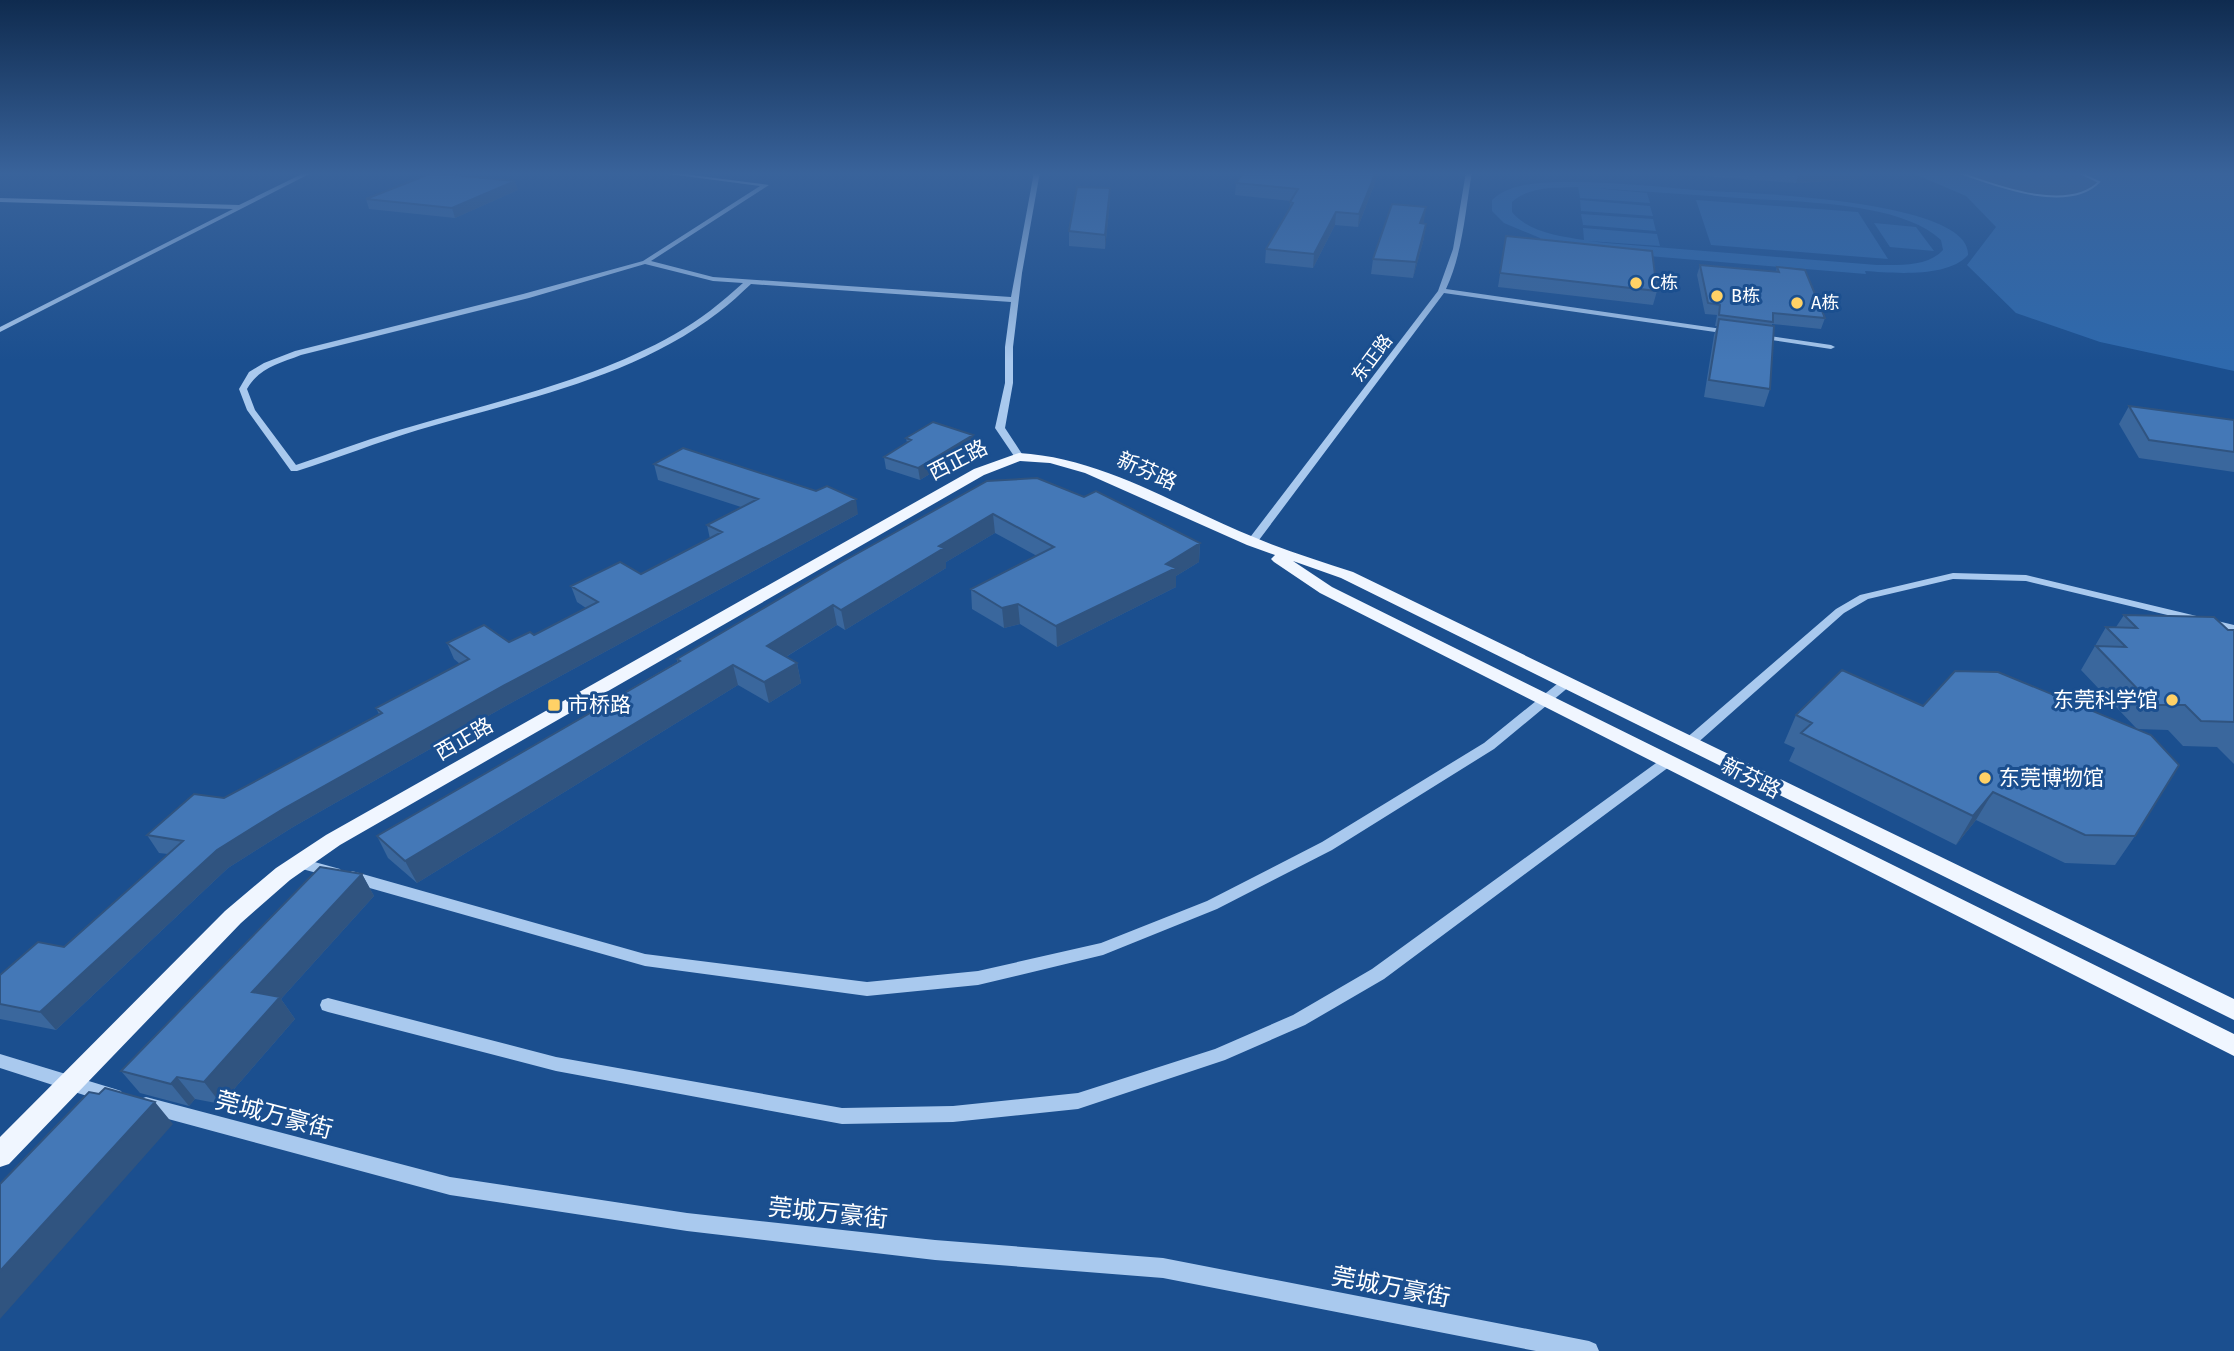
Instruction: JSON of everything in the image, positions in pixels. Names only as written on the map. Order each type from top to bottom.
[{"type":"main road","name":"新芬路","points":[[1019,457],[1051,459],[1090,470],[1252,542],[1347,575],[2234,1010]]},
{"type":"main road","name":"西正路","points":[[0,1155],[233,916],[333,840],[979,472],[1019,457]]},
{"type":"main road","name":"新芬路","points":[[1252,542],[1326,590],[2234,1046]]},
{"type":"street","points":[[0,330],[185,235]]},
{"type":"street","points":[[688,235],[645,262],[526,296],[298,353],[252,374],[243,389],[251,410],[293,469],[405,431],[594,374],[701,324],[725,306],[750,281]]},
{"type":"street","points":[[1019,457],[1000,428],[1009,383],[1009,347],[1025,235]]},
{"type":"street","name":"东正路","points":[[1252,542],[1442,291],[1447,282],[1458,235]]},
{"type":"street","points":[[645,262],[713,279],[1016,300]]},
{"type":"street","points":[[1442,291],[1737,334]]},
{"type":"street","points":[[1751,335],[1831,347]]},
{"type":"street","points":[[1689,743],[1840,611],[1864,597],[1953,576],[2026,578],[2234,628]]},
{"type":"street","points":[[300,863],[645,960],[867,989],[978,978],[1103,949],[1212,905],[1327,846],[1466,761],[1489,746],[1566,683]]},
{"type":"street","points":[[328,1005],[556,1064],[842,1116],[954,1114],[1078,1101],[1219,1055],[1299,1020],[1378,974],[1668,761]]},
{"type":"street","name":"莞城万豪街","points":[[0,1061],[69,1084],[450,1186],[687,1222],[935,1250],[1163,1268],[1589,1351]]},
{"type":"shaded area","points":[[1533,235],[1555,235],[1584,240],[1584,235],[1657,235],[1660,246],[1588,241],[1903,265],[1937,256],[1943,250],[1941,240],[1934,235],[1957,235],[1968,255],[1959,262],[1934,271],[1865,271],[1866,274],[1540,247],[1540,238]]},
{"type":"shaded area","points":[[1708,235],[1873,235],[1888,259],[1711,245]]},
{"type":"shaded area","points":[[1882,235],[1922,235],[1934,251],[1890,247]]},
{"type":"shaded area","points":[[1990,235],[2234,235],[2234,371],[2100,342],[2016,313],[1967,265]]},
{"type":"building","points":[[1274,235],[1324,235],[1314,254],[1266,249]]},
{"type":"building","points":[[1381,235],[1423,235],[1416,262],[1373,259]]},
{"type":"building","points":[[1506,236],[1652,251],[1657,291],[1500,273]]},
{"type":"building","points":[[1700,265],[1779,272],[1777,267],[1805,270],[1825,318],[1773,313],[1773,322],[1719,315],[1720,305],[1708,303]]},
{"type":"building","points":[[1719,319],[1774,326],[1770,389],[1709,380]]},
{"type":"building","points":[[2129,406],[2234,420],[2234,452],[2149,440]]},
{"type":"building","points":[[933,422],[973,435],[918,468],[884,457],[911,440],[906,438]]},
{"type":"building","points":[[683,448],[816,491],[827,486],[856,499],[505,685],[283,809],[217,850],[40,1012],[0,1004],[0,975],[38,942],[64,947],[183,841],[147,835],[194,794],[224,798],[382,713],[376,708],[469,659],[447,643],[484,625],[509,642],[530,632],[534,635],[598,602],[571,586],[620,562],[641,574],[722,532],[707,525],[758,499],[654,464]]},
{"type":"building","points":[[1037,478],[1084,497],[1096,491],[1200,543],[1166,564],[1176,568],[1056,626],[1018,604],[1002,608],[971,589],[1054,547],[993,514],[939,546],[944,548],[841,610],[833,605],[767,646],[797,663],[764,682],[733,665],[405,861],[377,836],[680,661],[677,659],[842,562],[987,481]]},
{"type":"building","name":"东莞科学馆","points":[[2124,615],[2214,617],[2228,630],[2234,630],[2234,722],[2201,721],[2185,705],[2153,705],[2096,646],[2126,647],[2106,627],[2137,628]]},
{"type":"building","name":"东莞博物馆","points":[[1842,670],[1923,706],[1955,671],[1998,672],[2151,735],[2179,765],[2135,836],[2085,835],[1993,792],[1973,816],[1801,733],[1812,723],[1796,715]]},
{"type":"building","points":[[320,867],[362,874],[252,992],[280,997],[204,1082],[177,1077],[171,1084],[121,1071]]},
{"type":"building","points":[[105,1088],[155,1102],[0,1271],[0,1184],[89,1092],[99,1094]]},
{"type":"place","name":"C栋","points":[[1636,283]]},
{"type":"place","name":"B栋","points":[[1717,296]]},
{"type":"place","name":"A栋","points":[[1797,303]]},
{"type":"place","name":"东莞科学馆","points":[[2172,700]]},
{"type":"place","name":"市桥路","points":[[554,705]]},
{"type":"place","name":"东莞博物馆","points":[[1985,778]]}]
